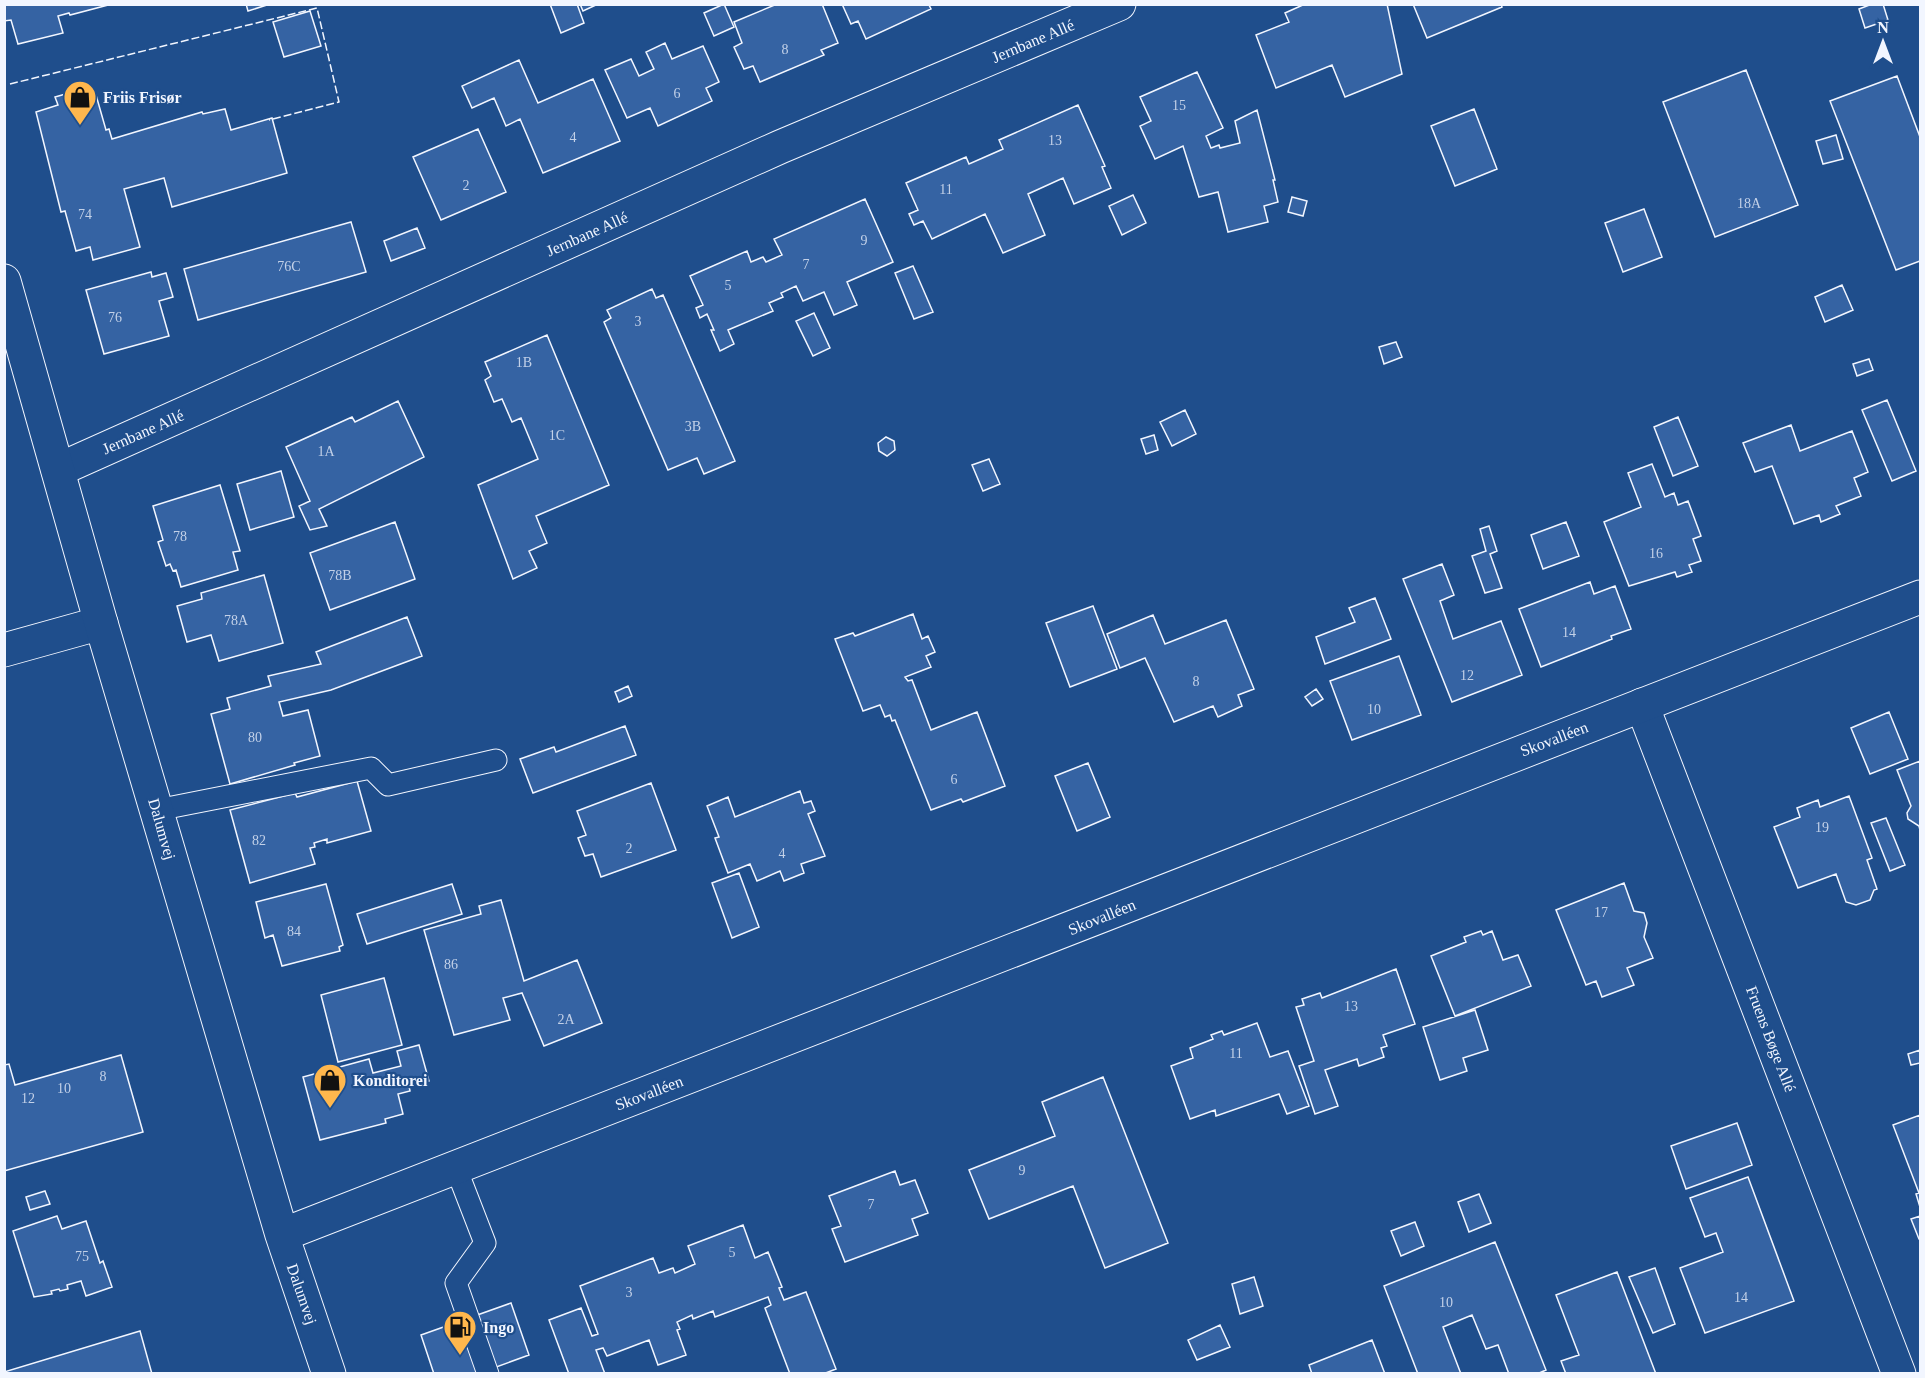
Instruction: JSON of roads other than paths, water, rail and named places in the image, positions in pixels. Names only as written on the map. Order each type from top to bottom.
[{"type":"street","name":"Jernbane Allé","points":[[58,470],[780,147],[1119,4]]},
{"type":"street","name":"Dalumvej","points":[[4,281],[101,623],[282,1235],[329,1374]]},
{"type":"street","name":"Skovalléen","points":[[282,1235],[1920,597]]},
{"type":"street","points":[[4,650],[101,623]]},
{"type":"street","name":"Fruens Bøge Allé","points":[[1642,705],[1899,1374]]},
{"type":"lane","points":[[157,810],[371,768],[388,785],[496,760]]},
{"type":"lane","points":[[456,1168],[484,1243],[456,1283],[488,1374]]},
{"type":"place","name":"Friis Frisør","points":[[80,126]]},
{"type":"place","name":"Konditorei","points":[[330,1109]]},
{"type":"place","name":"Ingo","points":[[460,1356]]}]
